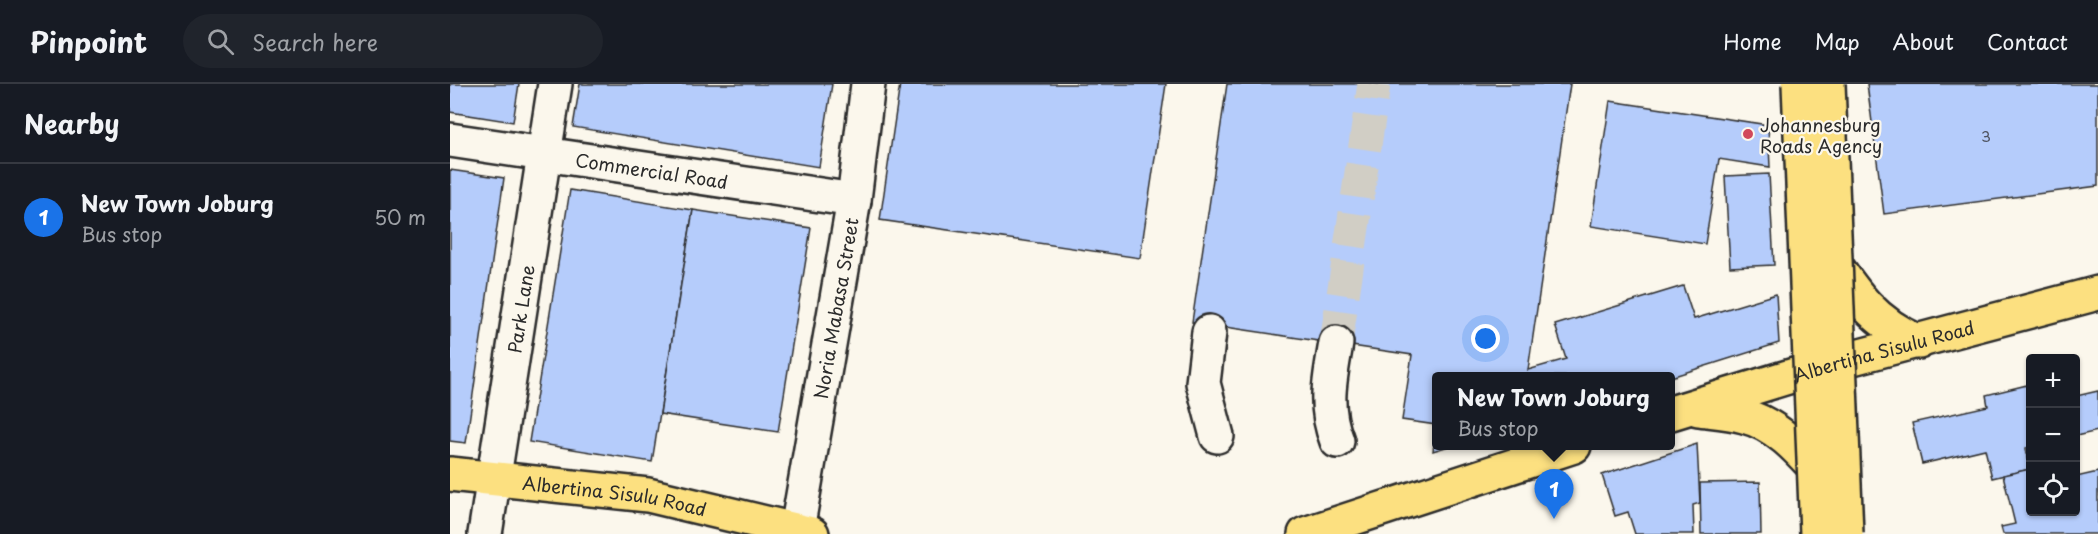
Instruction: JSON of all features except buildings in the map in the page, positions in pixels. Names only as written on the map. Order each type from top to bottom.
[{"type":"main road","points":[[1799,84],[1817,534]]},
{"type":"main road","points":[[1828,84],[1846,534]]},
{"type":"main road","points":[[1826,250],[1860,302],[1885,323],[1919,342]]},
{"type":"main road","name":"Albertina Sisulu Road","points":[[1680,411],[1830,364],[2098,293]]},
{"type":"main road","points":[[1680,411],[1745,416],[1771,427],[1799,450],[1835,490]]},
{"type":"main road","points":[[1305,534],[1562,450]]},
{"type":"main road","name":"Albertina Sisulu Road","points":[[450,474],[648,495],[805,532]]},
{"type":"street","name":"Park Lane","points":[[485,534],[555,84]]},
{"type":"street","name":"Noria Mabasa Street","points":[[805,532],[854,200],[868,84]]},
{"type":"street","points":[[1820,84],[1836,534]]},
{"type":"street","name":"Commercial Road","points":[[450,140],[854,200]]},
{"type":"street","points":[[1209,332],[1203,383],[1217,436]]},
{"type":"street","points":[[1336,343],[1327,398],[1329,419],[1337,441]]},
{"type":"tunnel","points":[[1336,343],[1374,84]]},
{"type":"place","name":"Johannesburg Roads Agency","points":[[1748,134]]},
{"type":"place","name":"New Town Joburg","points":[[1554,519]]}]
